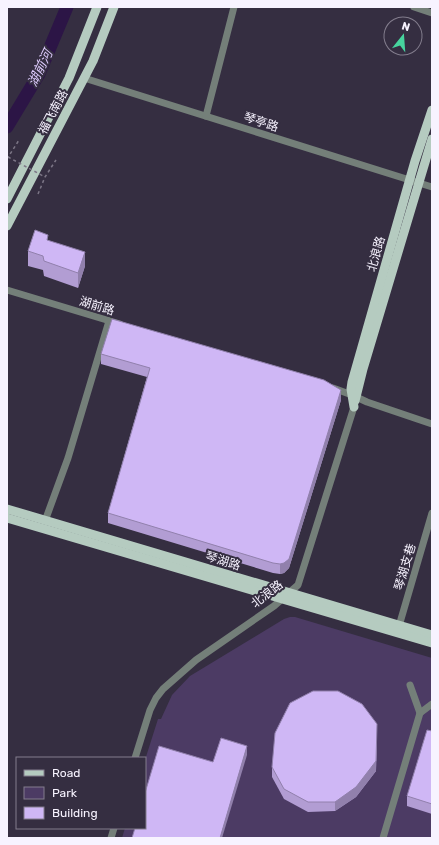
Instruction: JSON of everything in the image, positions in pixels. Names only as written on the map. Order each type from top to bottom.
[{"type":"main road","name":"福飞南路","points":[[8,193],[69,78],[97,7]]},
{"type":"main road","name":"福飞南路","points":[[7,226],[84,78],[100,44],[114,7]]},
{"type":"main road","name":"北浪路","points":[[354,407],[354,396],[363,369],[432,110]]},
{"type":"main road","name":"北浪路","points":[[414,181],[432,139]]},
{"type":"main road","name":"琴湖路","points":[[7,509],[286,596],[432,635]]},
{"type":"main road","points":[[7,518],[286,596],[432,643]]},
{"type":"street","points":[[206,116],[234,7]]},
{"type":"street","points":[[414,7],[432,13]]},
{"type":"street","name":"琴亭路","points":[[84,78],[432,187]]},
{"type":"street","name":"湖前路","points":[[7,290],[124,326]]},
{"type":"street","points":[[45,521],[68,458],[109,321]]},
{"type":"street","points":[[327,386],[367,402],[432,424]]},
{"type":"street","name":"北浪路","points":[[135,757],[150,710],[156,698],[163,689],[196,660],[286,596],[298,585],[354,407]]},
{"type":"street","name":"琴湖支巷","points":[[399,626],[432,513]]},
{"type":"street","points":[[383,838],[420,713],[410,685]]},
{"type":"street","points":[[420,713],[432,704]]},
{"type":"path","points":[[18,140],[7,158],[45,177]]},
{"type":"path","points":[[38,194],[45,177],[56,160]]},
{"type":"green space","points":[[295,617],[432,658],[432,838],[122,838],[125,829],[146,829],[146,757],[158,719],[161,719],[172,695],[190,676],[284,619]]},
{"type":"building","points":[[35,230],[48,235],[47,240],[85,252],[78,273],[44,261],[43,256],[28,251]]},
{"type":"building","points":[[112,319],[324,380],[341,390],[289,559],[284,563],[273,563],[108,513],[150,368],[101,354]]},
{"type":"building","points":[[313,691],[338,691],[362,704],[377,724],[376,761],[356,787],[335,802],[308,802],[284,789],[272,767],[275,733],[290,703]]},
{"type":"building","points":[[427,730],[432,731],[432,804],[407,796]]},
{"type":"building","points":[[221,738],[247,746],[220,838],[132,838],[135,829],[146,829],[146,790],[159,746],[213,762]]},
{"type":"waterway","name":"湖前河","points":[[7,127],[39,74],[67,7]]}]
